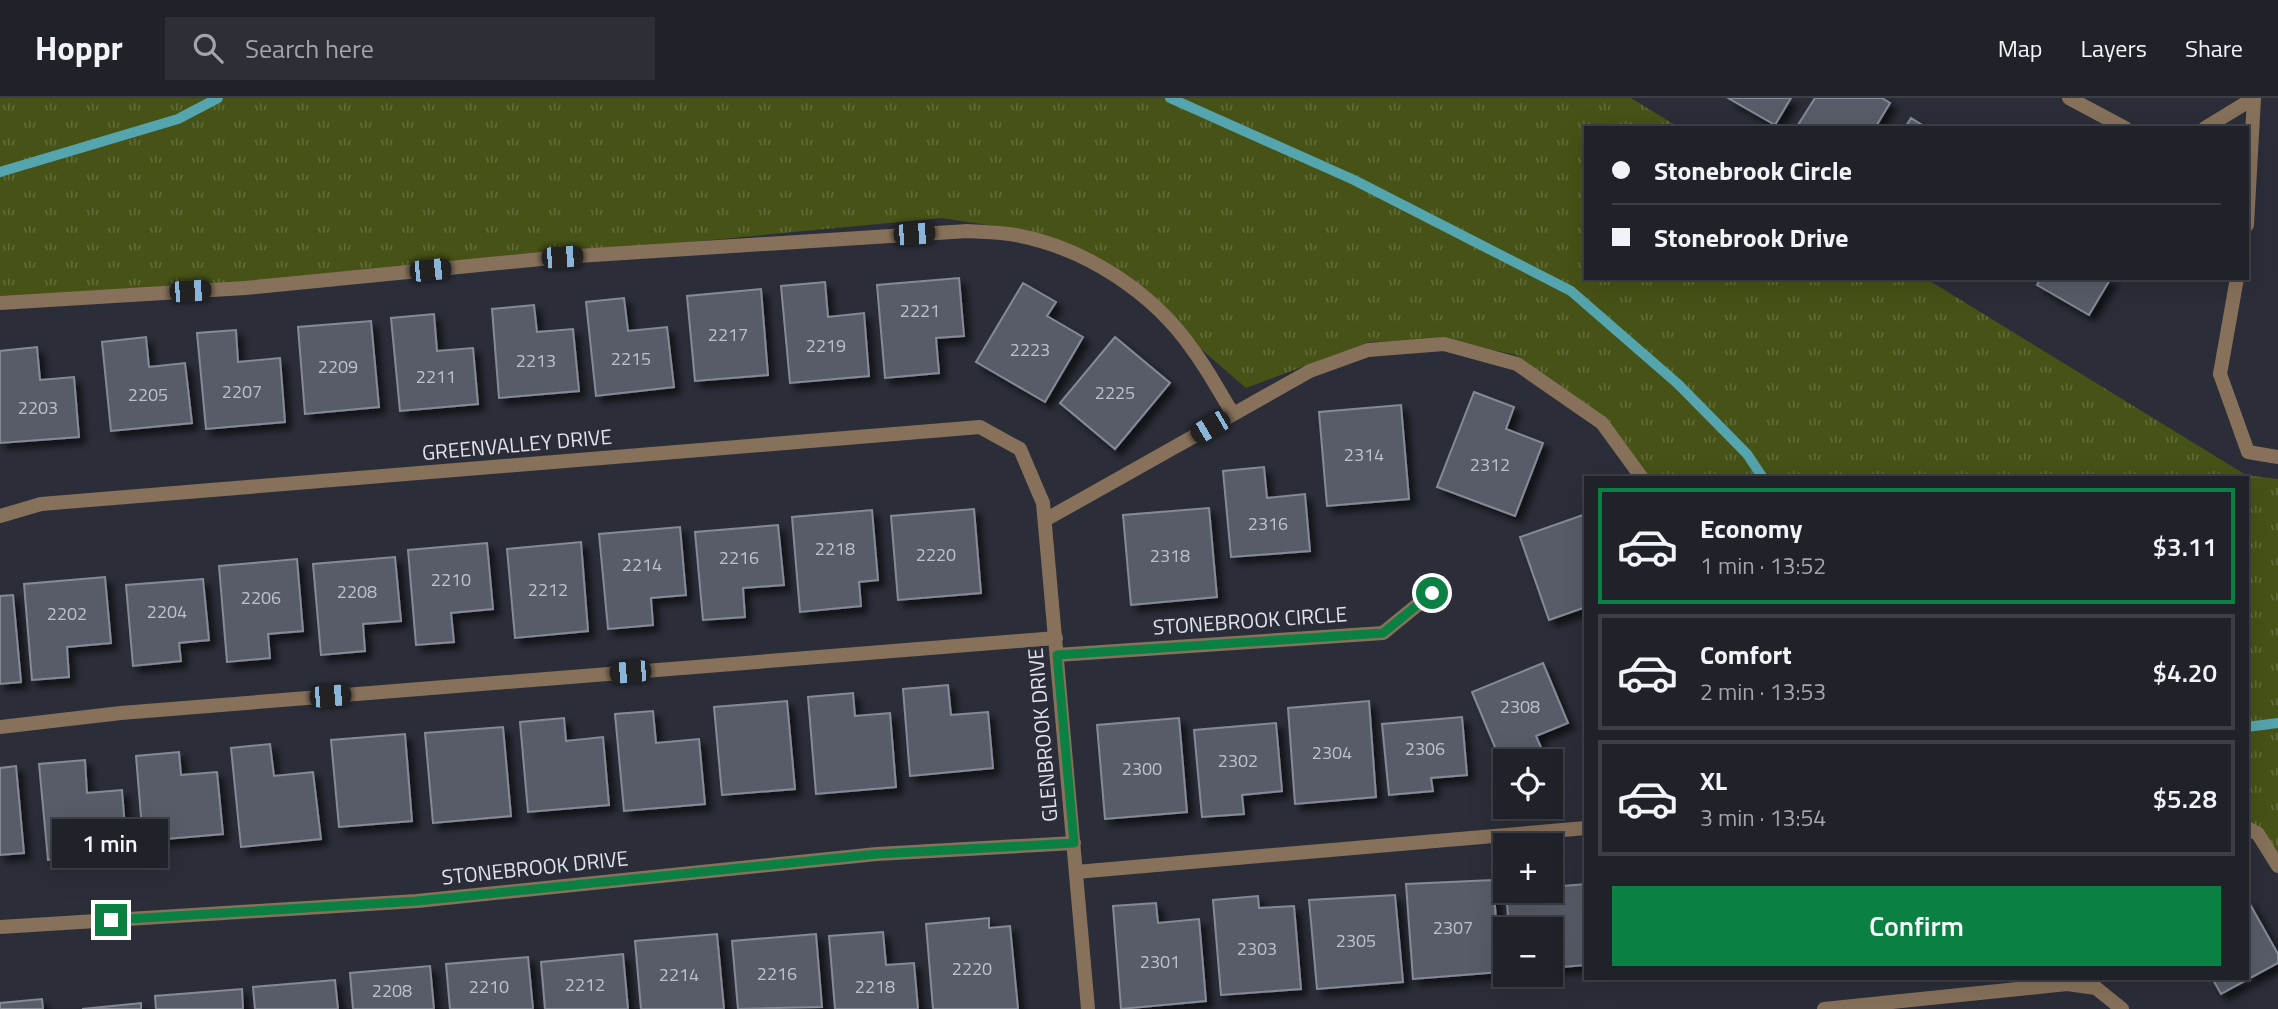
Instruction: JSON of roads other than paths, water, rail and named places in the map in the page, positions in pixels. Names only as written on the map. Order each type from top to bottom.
[{"type":"street","points":[[2069,98],[2121,126]]},
{"type":"street","points":[[2208,126],[2254,98]]},
{"type":"street","points":[[2249,189],[2254,98]]},
{"type":"street","points":[[0,303],[244,288],[576,256],[968,231],[1015,234],[1063,247],[1121,278],[1161,312],[1193,348],[1233,414]]},
{"type":"street","points":[[2237,280],[2220,374],[2248,452],[2278,457]]},
{"type":"street","points":[[1045,520],[1310,371],[1368,350],[1444,344],[1517,364],[1602,423],[1641,476]]},
{"type":"street","name":"GREENVALLEY DRIVE","points":[[0,516],[41,504],[980,427],[1020,449],[1026,461]]},
{"type":"street","name":"GLENBROOK DRIVE","points":[[1026,461],[1043,503],[1045,520],[1088,1009]]},
{"type":"street","name":"STONEBROOK CIRCLE","points":[[1057,655],[1383,633],[1432,593]]},
{"type":"street","points":[[0,727],[121,713],[1056,638]]},
{"type":"street","points":[[1076,872],[1584,828]]},
{"type":"street","points":[[2249,829],[2258,834],[2278,866]]},
{"type":"street","name":"STONEBROOK DRIVE","points":[[0,927],[417,901],[877,854],[1074,843]]},
{"type":"street","points":[[1824,1009],[2097,983],[2122,1009]]},
{"type":"waterway","points":[[0,172],[178,119],[218,98]]},
{"type":"waterway","points":[[1170,98],[1354,180],[1571,291],[1678,384],[1747,454],[1762,476]]},
{"type":"waterway","points":[[2249,727],[2278,723]]}]
